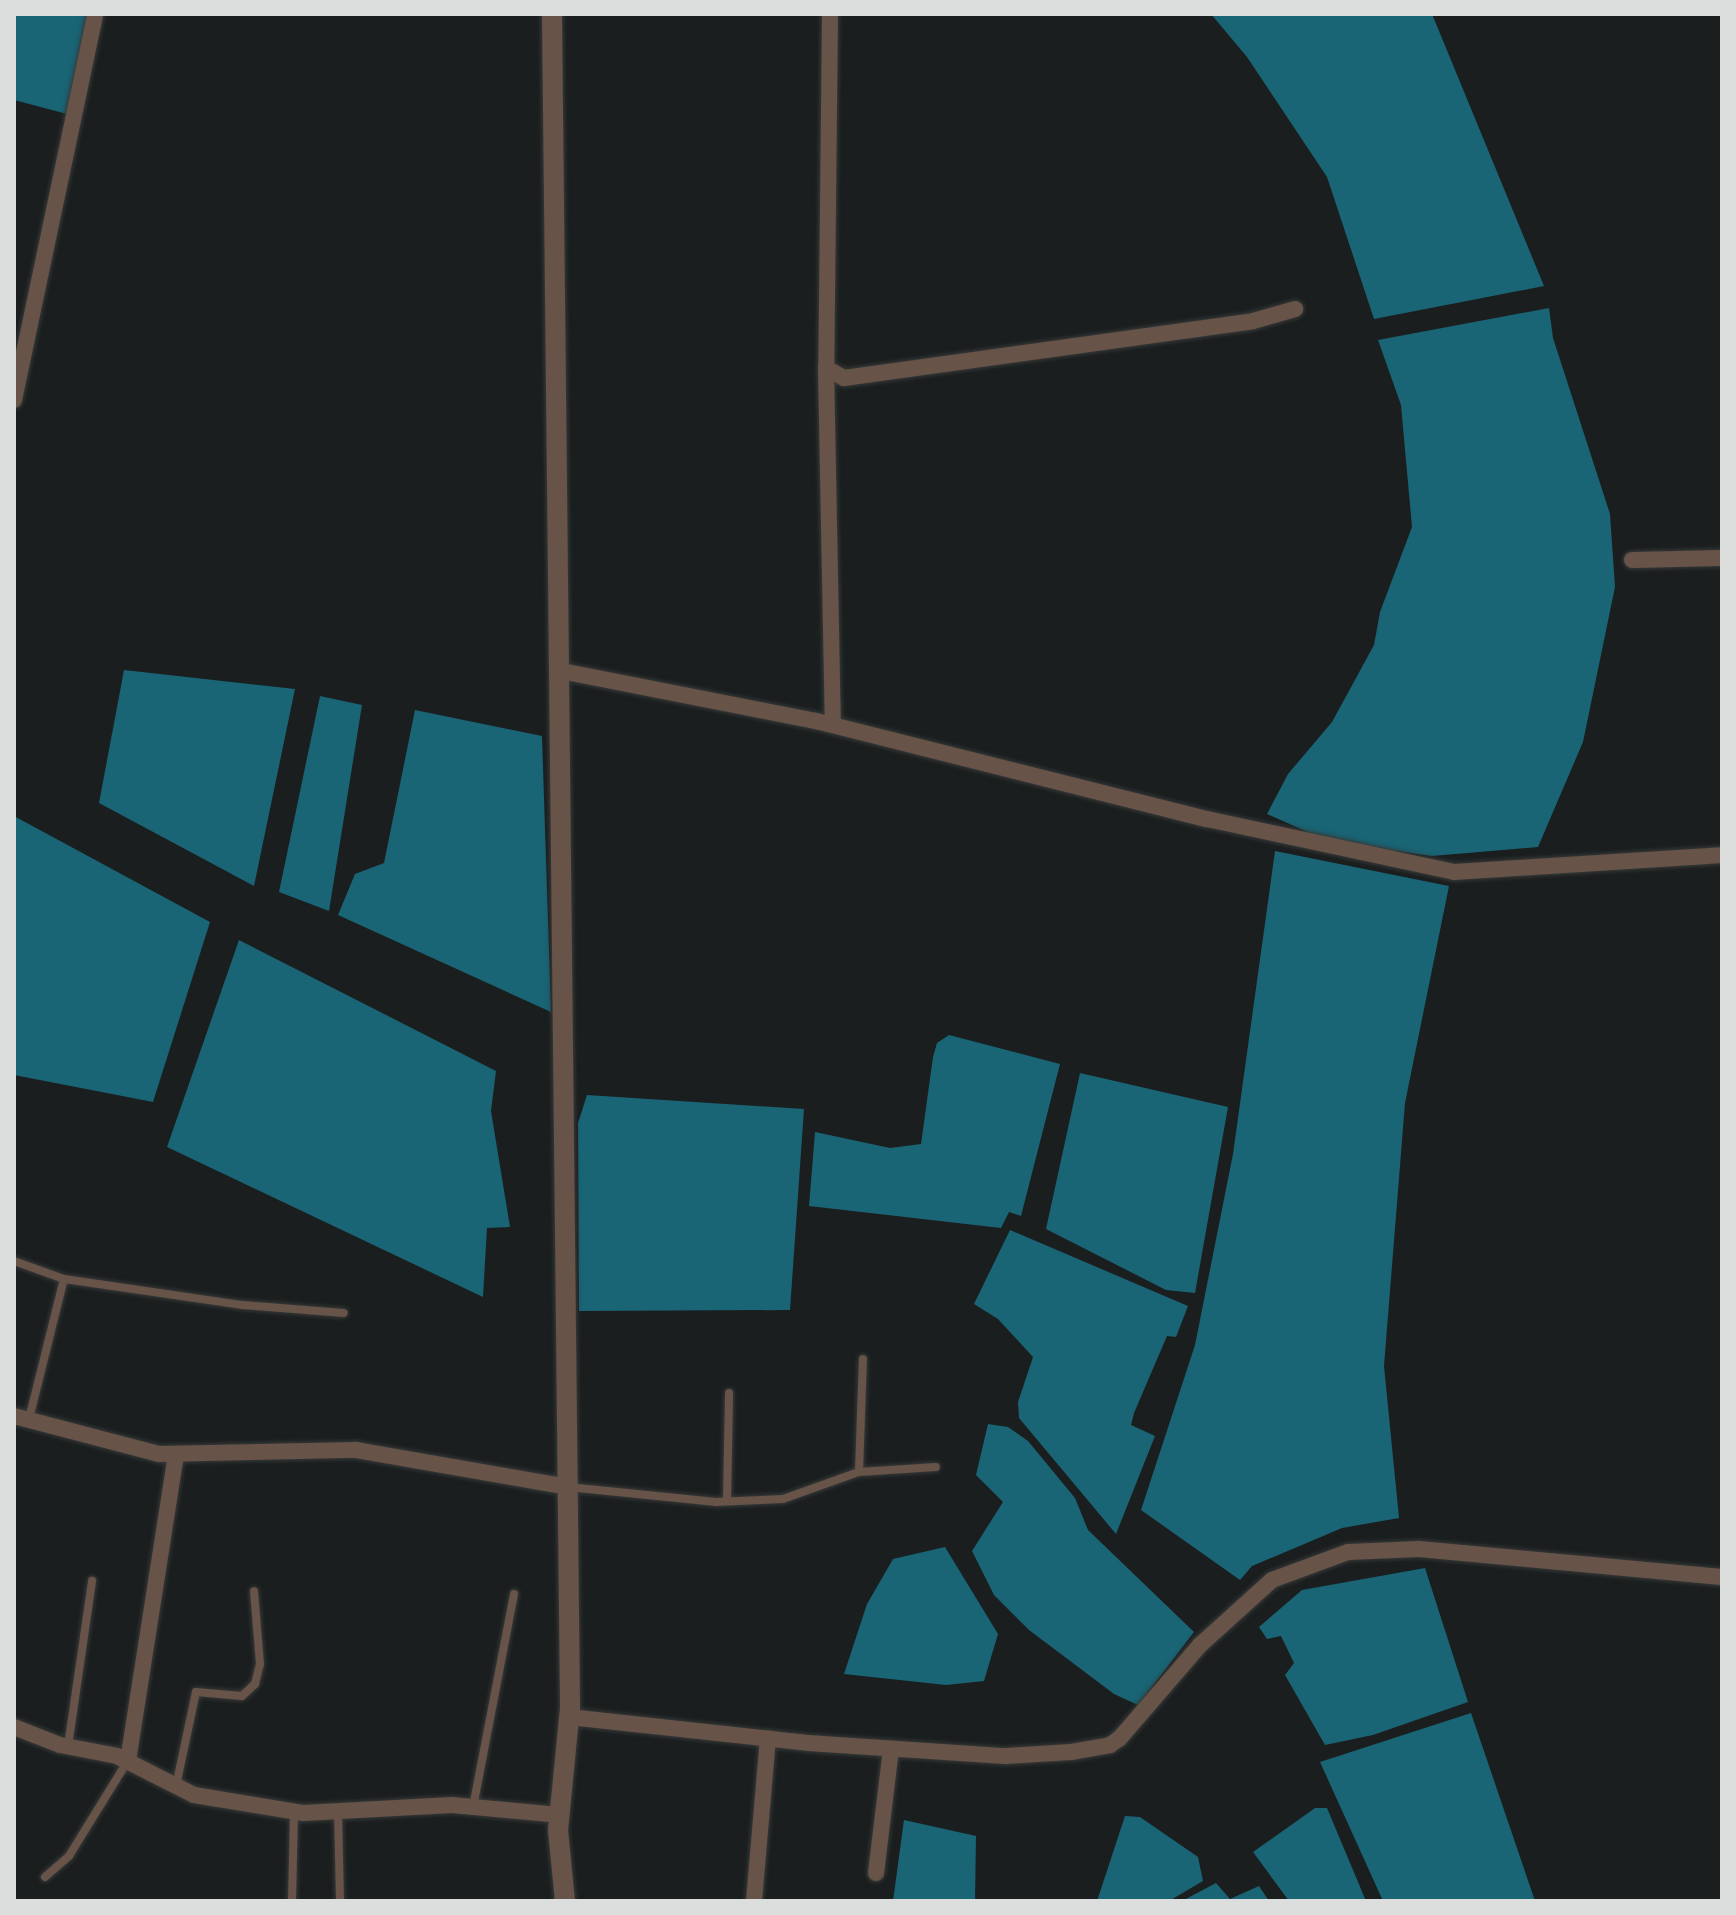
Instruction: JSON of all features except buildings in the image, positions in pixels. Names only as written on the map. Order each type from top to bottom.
[{"type":"street","points":[[14,400],[95,14]]},
{"type":"street","points":[[552,14],[561,671],[569,1717],[559,1815],[565,1901]]},
{"type":"street","points":[[830,14],[826,368],[833,725]]},
{"type":"street","points":[[826,368],[844,378],[1253,321],[1295,309]]},
{"type":"street","points":[[1632,560],[1722,558]]},
{"type":"street","points":[[561,671],[833,725],[1207,819],[1454,872],[1722,855]]},
{"type":"street","points":[[22,1417],[125,1448],[176,1456],[279,1449],[356,1450],[567,1487]]},
{"type":"street","points":[[128,1761],[176,1456]]},
{"type":"street","points":[[569,1717],[768,1739],[1006,1756],[1110,1745],[1199,1646],[1272,1580],[1348,1552],[1419,1549],[1722,1577]]},
{"type":"street","points":[[14,1727],[68,1746],[128,1761],[194,1795],[294,1811],[473,1807],[559,1815]]},
{"type":"street","points":[[754,1901],[768,1739]]},
{"type":"street","points":[[876,1873],[891,1749]]},
{"type":"lane","points":[[14,1261],[64,1279],[215,1302],[344,1313]]},
{"type":"lane","points":[[22,1417],[64,1279]]},
{"type":"lane","points":[[859,1472],[863,1359]]},
{"type":"lane","points":[[727,1501],[729,1393]]},
{"type":"lane","points":[[567,1487],[727,1501],[783,1499],[859,1472],[936,1467]]},
{"type":"lane","points":[[68,1746],[92,1581]]},
{"type":"lane","points":[[176,1786],[196,1692],[242,1696],[255,1684],[260,1664],[254,1591]]},
{"type":"lane","points":[[473,1807],[514,1594]]},
{"type":"lane","points":[[45,1877],[69,1856],[128,1761]]},
{"type":"lane","points":[[292,1901],[294,1811]]},
{"type":"lane","points":[[338,1812],[340,1901]]},
{"type":"water","points":[[14,14],[89,14],[67,114],[14,100]]},
{"type":"water","points":[[1211,14],[1432,14],[1544,286],[1374,319],[1327,177],[1247,57]]},
{"type":"water","points":[[1549,308],[1553,338],[1610,514],[1615,587],[1583,742],[1538,847],[1432,856],[1330,842],[1267,814],[1288,774],[1332,722],[1374,645],[1380,612],[1412,527],[1401,405],[1378,340]]},
{"type":"water","points":[[124,670],[295,689],[254,886],[99,803]]},
{"type":"water","points":[[320,696],[362,705],[329,911],[279,892]]},
{"type":"water","points":[[415,710],[542,736],[551,1012],[338,915],[355,874],[384,863]]},
{"type":"water","points":[[14,816],[210,922],[153,1102],[14,1075]]},
{"type":"water","points":[[1275,851],[1449,886],[1405,1103],[1384,1366],[1399,1518],[1342,1528],[1252,1566],[1240,1580],[1141,1510],[1195,1345],[1233,1154]]},
{"type":"water","points":[[239,940],[496,1071],[491,1111],[510,1227],[487,1228],[483,1297],[167,1147]]},
{"type":"water","points":[[949,1035],[1060,1064],[1021,1216],[1009,1212],[1001,1228],[809,1206],[815,1132],[890,1148],[921,1144],[933,1057],[937,1043]]},
{"type":"water","points":[[1080,1073],[1228,1107],[1195,1293],[1166,1290],[1046,1229]]},
{"type":"water","points":[[587,1095],[804,1109],[790,1310],[579,1311],[578,1123]]},
{"type":"water","points":[[1010,1230],[1188,1306],[1176,1337],[1167,1336],[1134,1413],[1131,1425],[1155,1436],[1116,1534],[1019,1418],[1018,1402],[1033,1357],[998,1319],[974,1304]]},
{"type":"water","points":[[988,1424],[1008,1427],[1028,1441],[1075,1498],[1088,1530],[1194,1632],[1138,1705],[1114,1694],[1029,1630],[994,1595],[972,1551],[1003,1502],[976,1475]]},
{"type":"water","points":[[945,1547],[998,1634],[984,1681],[946,1685],[844,1674],[867,1604],[893,1559]]},
{"type":"water","points":[[1425,1568],[1468,1702],[1373,1735],[1325,1745],[1285,1675],[1294,1663],[1281,1636],[1267,1639],[1259,1627],[1302,1590]]},
{"type":"water","points":[[1471,1713],[1535,1901],[1383,1901],[1320,1762]]},
{"type":"water","points":[[1315,1808],[1327,1808],[1366,1901],[1289,1901],[1253,1852]]},
{"type":"water","points":[[1125,1816],[1140,1817],[1198,1857],[1203,1881],[1169,1901],[1097,1901]]},
{"type":"water","points":[[904,1820],[976,1836],[975,1901],[893,1901]]},
{"type":"water","points":[[1216,1883],[1230,1899],[1259,1886],[1269,1901],[1182,1901]]}]
